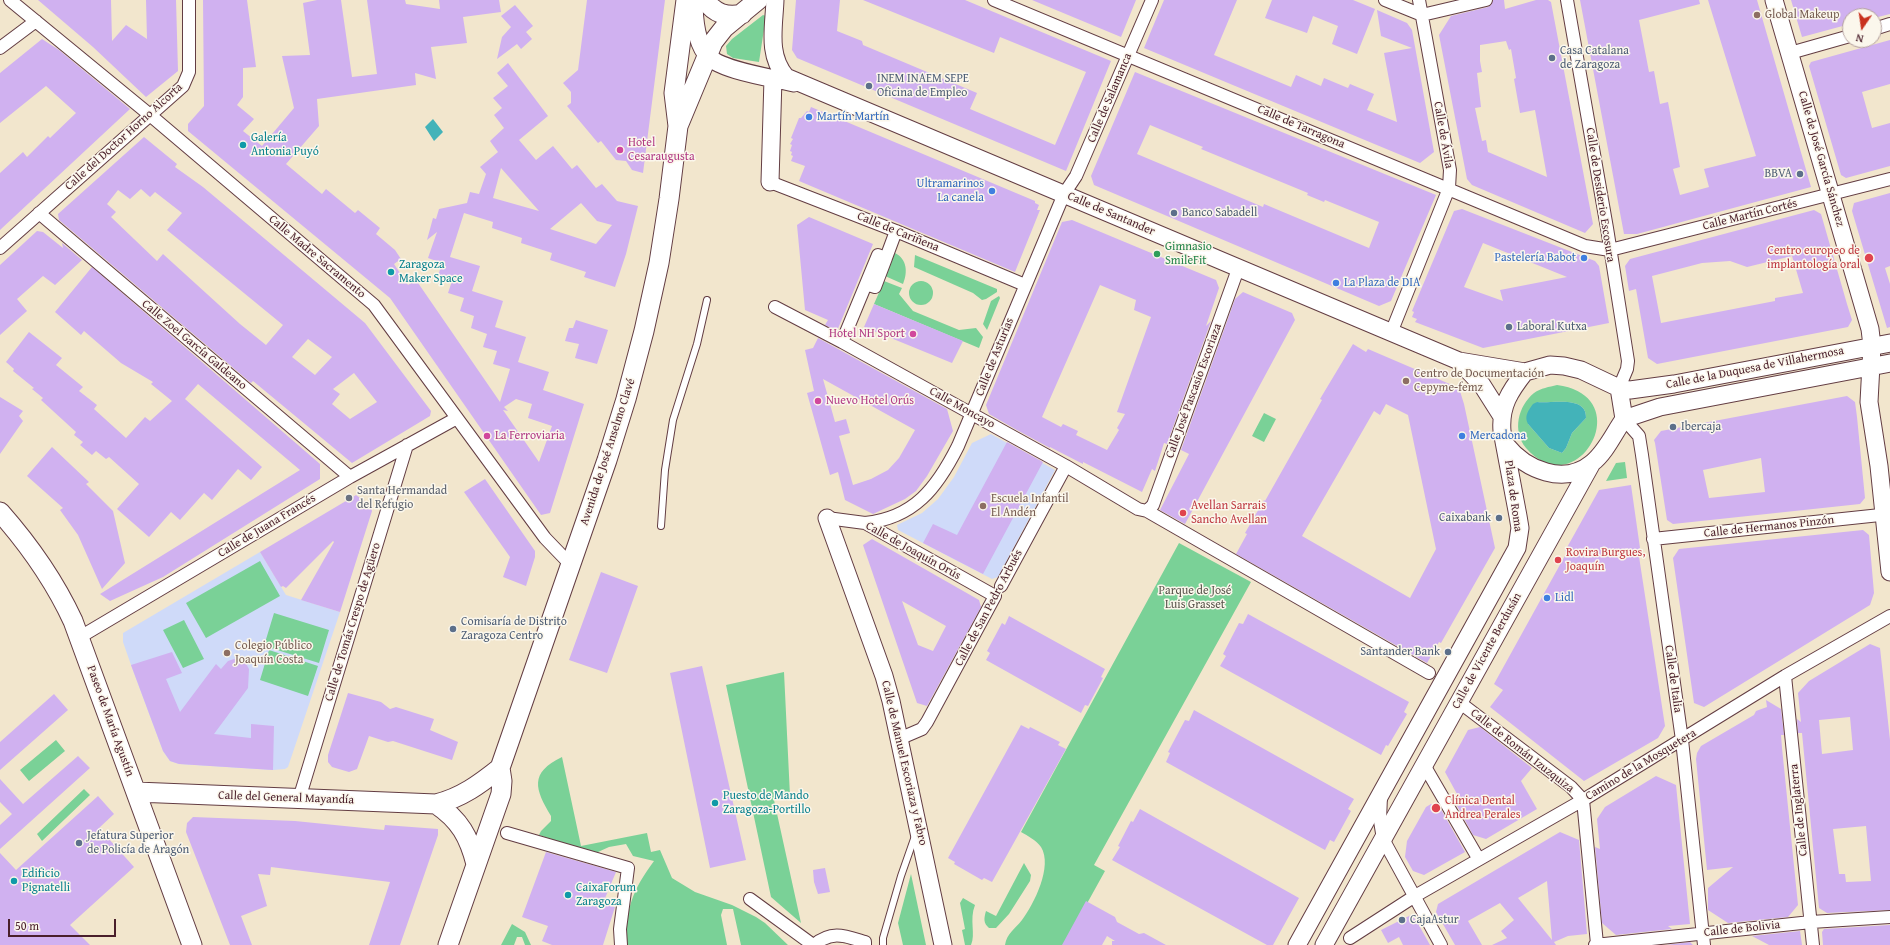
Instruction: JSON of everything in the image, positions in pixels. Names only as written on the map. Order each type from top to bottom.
[{"type":"main road","name":"Avenida de José Anselmo Clavé","points":[[448,945],[501,794],[502,781],[500,768],[617,428],[644,331],[665,229],[678,126],[674,93],[686,0]]},
{"type":"main road","points":[[694,0],[694,17],[698,37],[706,55]]},
{"type":"main road","points":[[705,0],[716,11],[725,15],[732,16],[742,14]]},
{"type":"main road","name":"Avenida de José Anselmo Clavé","points":[[678,126],[706,55],[720,32],[758,0]]},
{"type":"main road","points":[[770,182],[780,77],[774,54],[775,0]]},
{"type":"main road","name":"Calle de José García Sánchez","points":[[1774,0],[1870,329],[1872,346],[1870,402],[1887,515],[1890,572]]},
{"type":"main road","name":"Calle de Santander","points":[[706,55],[723,66],[780,77],[807,87],[1459,361]]},
{"type":"main road","name":"Calle de la Duquesa de Villahermosa","points":[[1619,388],[1642,389],[1666,386],[1890,343]]},
{"type":"main road","points":[[1459,361],[1525,372],[1550,365],[1564,366],[1580,370],[1619,388],[1624,419]]},
{"type":"main road","name":"Plaza de Roma","points":[[1459,361],[1482,385],[1501,415]]},
{"type":"main road","name":"Calle de la Duquesa de Villahermosa","points":[[1624,419],[1660,407],[1890,362]]},
{"type":"main road","name":"Plaza de Roma","points":[[1517,548],[1520,528],[1506,445],[1502,431],[1501,415],[1505,402],[1525,372]]},
{"type":"main road","name":"Plaza de Roma","points":[[1506,445],[1519,459],[1544,472],[1569,474],[1581,470],[1592,463],[1601,454],[1624,419]]},
{"type":"main road","name":"Calle de Vicente Berdusán","points":[[1330,942],[1383,839],[1592,463]]},
{"type":"main road","name":"Paseo de María Agustín","points":[[0,512],[26,541],[51,577],[80,637],[192,945]]},
{"type":"main road","name":"Calle de Manuel Escoriaza y Fabro","points":[[827,518],[884,676],[901,738],[943,945]]},
{"type":"main road","name":"Calle de Vicente Berdusán","points":[[1297,945],[1517,548]]},
{"type":"main road","points":[[436,804],[452,801],[468,792],[500,768]]},
{"type":"main road","name":"Calle del General Mayandía","points":[[136,792],[436,804]]},
{"type":"main road","points":[[436,804],[453,816],[463,828],[469,840],[476,864]]},
{"type":"street","name":"Calle Madre Sacramento","points":[[10,0],[150,115],[374,305],[545,538],[570,564]]},
{"type":"street","name":"Calle del Doctor Horno Alcorta","points":[[0,248],[183,86],[189,75],[189,0]]},
{"type":"street","name":"Calle de Tarragona","points":[[994,0],[1128,54],[1449,188],[1578,244],[1610,250]]},
{"type":"street","name":"Calle de Salamanca","points":[[1064,194],[1076,176],[1152,0]]},
{"type":"street","points":[[1384,0],[1422,15],[1486,0]]},
{"type":"street","name":"Calle de Ávila","points":[[1391,333],[1449,188],[1450,170],[1419,0]]},
{"type":"street","name":"Calle de Desiderio Escosura","points":[[1567,0],[1607,228],[1628,362],[1627,369],[1619,388]]},
{"type":"street","points":[[0,48],[36,21]]},
{"type":"street","points":[[1790,53],[1842,38]]},
{"type":"street","name":"Calle Martín Cortés","points":[[1610,250],[1890,179]]},
{"type":"street","name":"Calle de Cariñena","points":[[770,182],[896,231],[1025,284]]},
{"type":"street","name":"Calle de Asturias","points":[[865,523],[882,521],[904,511],[929,493],[943,475],[972,414],[1025,284],[1064,194]]},
{"type":"street","name":"Calle Zoel García Galdeano","points":[[38,213],[350,477]]},
{"type":"street","points":[[842,342],[878,255],[886,258],[896,231]]},
{"type":"street","name":"Calle José Pascasio Escoriaza","points":[[1147,511],[1153,505],[1238,269]]},
{"type":"street","name":"Calle Moncayo","points":[[775,307],[842,342],[1066,466],[1138,509],[1147,511],[1429,673]]},
{"type":"street","name":"Calle de Juana Francés","points":[[80,637],[350,477],[457,418]]},
{"type":"street","name":"Calle de Italia","points":[[1624,419],[1639,436],[1682,740],[1703,939]]},
{"type":"street","name":"Calle de Tomás Crespo de Agüero","points":[[299,799],[407,445]]},
{"type":"street","name":"Calle de San Pedro Arbués","points":[[901,738],[922,729],[927,722],[1066,466]]},
{"type":"street","name":"Calle de Hermanos Pinzón","points":[[1653,539],[1887,515]]},
{"type":"street","name":"Calle de Joaquín Orús","points":[[827,518],[865,523],[998,591]]},
{"type":"street","name":"Camino de la Mosquetera","points":[[1350,938],[1414,896],[1478,858],[1583,800],[1785,676],[1890,616]]},
{"type":"street","name":"Calle de Inglaterra","points":[[1785,676],[1813,945]]},
{"type":"street","name":"Calle de Román Izuzquiza","points":[[1460,702],[1571,787],[1583,800],[1596,945]]},
{"type":"street","points":[[1424,765],[1478,858]]},
{"type":"street","name":"Calle de Vicente Berdusán","points":[[1382,793],[1380,821],[1383,839]]},
{"type":"street","points":[[507,833],[628,868],[620,929],[621,945]]},
{"type":"street","points":[[1383,839],[1441,945]]},
{"type":"street","points":[[750,899],[814,945],[822,938],[836,934],[865,942],[865,945]]},
{"type":"street","name":"Calle de Bolivia","points":[[1596,945],[1703,939],[1810,922],[1890,917]]},
{"type":"lane","points":[[661,526],[665,470],[673,420],[697,344],[707,300]]},
{"type":"lane","points":[[883,945],[883,938],[901,876],[919,827]]},
{"type":"shaded area","name":"Escuela Infantil El Andén","points":[[991,434],[1055,470],[998,577],[992,579],[898,530],[897,525],[922,513],[938,499],[954,477],[972,443]]},
{"type":"shaded area","name":"Colegio Público Joaquín Costa","points":[[260,552],[286,595],[340,612],[288,767],[285,769],[273,770],[179,764],[170,761],[163,751],[131,665],[123,642],[123,633]]},
{"type":"green space","points":[[763,15],[766,16],[759,62],[733,58],[727,54],[726,46],[732,39]]},
{"type":"green space","points":[[895,253],[904,262],[906,275],[903,284],[885,276]]},
{"type":"green space","points":[[915,255],[997,289],[997,292],[982,300],[973,293],[914,267]]},
{"type":"green space","points":[[884,281],[902,288],[899,294],[913,311],[959,330],[976,328],[983,337],[979,348],[874,304]]},
{"type":"green space","points":[[921,281],[926,282],[932,288],[932,298],[926,304],[921,305],[916,304],[910,298],[909,293],[910,288],[916,282]]},
{"type":"green space","points":[[999,296],[1000,298],[987,330],[983,324],[991,301]]},
{"type":"green space","points":[[1557,385],[1582,393],[1594,408],[1597,425],[1592,443],[1580,457],[1564,465],[1545,463],[1526,448],[1519,434],[1518,427],[1521,412],[1528,398],[1539,390]],"holes":[[[1537,402],[1575,403],[1581,406],[1585,411],[1586,418],[1572,433],[1566,448],[1562,453],[1549,448],[1528,424]]]},
{"type":"green space","points":[[1264,413],[1276,419],[1264,442],[1252,436]]},
{"type":"green space","points":[[1625,462],[1627,478],[1606,481],[1616,463]]},
{"type":"green space","name":"Parque de José Luis Grasset","points":[[1179,543],[1251,582],[1094,865],[1105,871],[1064,945],[1005,945],[1009,934],[1022,920],[1032,905],[1040,885],[1045,864],[1041,847],[1034,840],[1021,832]]},
{"type":"green space","points":[[260,561],[280,596],[206,638],[186,603]]},
{"type":"green space","points":[[274,613],[329,630],[319,663],[264,646]]},
{"type":"green space","points":[[184,620],[204,659],[183,668],[163,630]]},
{"type":"green space","points":[[269,650],[318,666],[308,696],[260,680]]},
{"type":"green space","points":[[784,672],[790,796],[774,800],[801,923],[771,897],[726,685]]},
{"type":"green space","points":[[56,740],[65,751],[29,781],[20,770]]},
{"type":"green space","points":[[562,757],[581,846],[647,833],[651,852],[660,850],[672,878],[695,892],[732,905],[756,917],[765,923],[788,945],[741,945],[733,909],[723,909],[721,915],[727,945],[626,945],[627,920],[635,891],[654,861],[633,856],[626,844],[609,847],[598,852],[599,855],[539,835],[551,821],[551,816],[541,798],[538,782],[544,769]]},
{"type":"green space","points":[[84,789],[90,795],[42,841],[37,834]]},
{"type":"green space","points":[[1024,863],[1031,875],[1030,881],[1009,914],[996,928],[989,928],[984,920],[986,911],[996,916]]},
{"type":"green space","points":[[911,874],[926,945],[903,945],[898,923]]},
{"type":"green space","points":[[963,898],[975,905],[973,911],[973,936],[971,945],[965,945],[962,930],[965,929],[960,903]]},
{"type":"green space","points":[[512,924],[525,932],[531,945],[525,945],[522,937],[517,937],[514,945],[501,945]]},
{"type":"water","points":[[433,119],[443,132],[434,141],[425,127]]},
{"type":"water","points":[[1537,402],[1575,403],[1581,406],[1585,411],[1586,418],[1572,433],[1566,448],[1562,453],[1549,448],[1528,424],[1526,418],[1527,414],[1533,404]]},
{"type":"building","points":[[38,0],[111,0],[112,41],[126,25],[147,39],[146,0],[176,0],[178,71],[146,97],[93,47]]},
{"type":"building","points":[[203,0],[247,0],[256,67],[243,68],[243,97],[237,105],[254,119],[243,131],[262,146],[294,108],[282,56],[310,55],[303,3],[317,0],[341,0],[352,77],[377,74],[367,0],[405,0],[406,4],[440,9],[439,0],[499,0],[501,12],[463,17],[467,43],[431,47],[436,79],[415,73],[416,85],[317,99],[319,126],[286,164],[322,194],[326,189],[355,213],[358,210],[380,228],[376,234],[395,250],[401,259],[394,264],[408,285],[416,280],[500,402],[510,369],[493,364],[497,351],[483,347],[487,334],[471,328],[474,316],[460,311],[464,298],[448,293],[452,281],[438,276],[442,263],[428,258],[437,232],[427,240],[433,218],[436,219],[439,209],[467,203],[470,192],[479,194],[486,174],[480,167],[498,152],[490,141],[504,128],[494,115],[502,108],[493,98],[508,86],[497,73],[508,63],[548,116],[519,140],[536,160],[553,146],[572,169],[577,165],[596,188],[602,184],[617,201],[638,206],[626,254],[615,287],[584,277],[586,272],[550,260],[552,253],[521,243],[522,238],[492,228],[493,222],[464,213],[450,257],[480,266],[472,291],[503,301],[495,327],[526,337],[518,362],[549,372],[543,390],[584,404],[550,513],[541,515],[390,298],[188,131],[188,124],[204,106]],"holes":[[[501,168],[539,211],[493,198]],[[581,203],[597,221],[612,225],[596,244],[550,229]],[[516,399],[532,404],[528,418],[552,426],[539,462],[503,410],[508,411],[504,407]]]},
{"type":"building","points":[[587,0],[665,0],[643,173],[632,170],[626,161],[616,160],[601,141],[598,143],[567,106],[571,103],[571,92],[563,83],[578,70]]},
{"type":"building","points":[[796,0],[840,0],[837,31],[862,41],[863,45],[977,93],[970,109],[1055,145],[1086,72],[1000,37],[994,53],[863,0],[965,0],[1111,61],[1066,171],[797,58],[792,50]]},
{"type":"building","points":[[1032,0],[1136,0],[1121,37]]},
{"type":"building","points":[[1164,0],[1237,0],[1214,55],[1291,87],[1296,75],[1321,86],[1324,78],[1348,88],[1350,84],[1374,94],[1367,110],[1397,122],[1384,53],[1412,48],[1381,36],[1377,10],[1407,23],[1412,30],[1434,152],[1420,163],[1144,48]]},
{"type":"building","points":[[1272,0],[1353,0],[1375,9],[1357,54],[1332,44],[1338,26],[1313,16],[1307,33],[1265,18]]},
{"type":"building","points":[[1493,0],[1504,0],[1505,9],[1536,0],[1548,0],[1551,2],[1593,224],[1585,233],[1472,185],[1467,179],[1439,35],[1451,16],[1491,5]],"holes":[[[1506,41],[1509,50],[1511,49],[1516,78],[1514,79],[1520,113],[1535,110],[1547,177],[1488,152],[1486,140],[1482,141],[1475,108],[1481,107],[1477,73],[1482,72],[1480,45]]]},
{"type":"building","points":[[1580,0],[1699,0],[1700,4],[1639,20],[1649,72],[1654,71],[1660,104],[1668,102],[1680,167],[1673,169],[1680,195],[1709,187],[1704,169],[1756,156],[1708,0],[1757,0],[1811,187],[1637,234],[1624,234]]},
{"type":"building","points":[[1791,0],[1890,0],[1890,14],[1882,16],[1882,8],[1842,8],[1842,26],[1802,37]]},
{"type":"building","points":[[515,5],[533,26],[526,32],[532,39],[521,49],[517,44],[497,59],[502,37],[511,27],[501,16]]},
{"type":"building","points":[[42,39],[59,50],[130,109],[0,230],[0,173],[23,152],[27,157],[48,136],[50,138],[76,113],[46,86],[0,123],[0,73]]},
{"type":"building","points":[[1890,40],[1890,84],[1862,92],[1872,128],[1890,123],[1890,166],[1846,178],[1841,175],[1809,66],[1811,62],[1861,48],[1882,48],[1882,42]]},
{"type":"building","points":[[1135,72],[1436,195],[1391,301],[1379,306],[1094,185],[1091,176]],"holes":[[[1150,125],[1203,147],[1201,149],[1308,193],[1307,195],[1324,202],[1325,200],[1379,222],[1369,248],[1264,204],[1263,207],[1137,154]]]},
{"type":"building","points":[[811,107],[1035,201],[1035,203],[1039,205],[1037,210],[1040,210],[1015,272],[799,181],[805,166],[791,161],[793,156],[791,155],[792,152],[790,151],[792,145],[790,144],[799,118],[801,118],[807,111],[809,112]]},
{"type":"building","points":[[144,137],[177,164],[175,167],[203,187],[365,323],[431,411],[430,416],[352,463],[253,381],[251,383],[59,220],[58,214]],"holes":[[[141,189],[150,197],[155,192],[182,213],[167,230],[283,325],[266,345],[240,324],[163,254],[157,261],[111,217],[116,212],[107,204],[118,190],[130,199]],[[308,339],[332,357],[315,375],[292,357]],[[354,373],[377,402],[350,419],[332,404],[340,394],[333,389]]]},
{"type":"building","points":[[1890,193],[1890,266],[1885,268],[1890,284],[1890,327],[1887,328],[1852,211],[1854,203]]},
{"type":"building","points":[[1462,209],[1595,261],[1599,266],[1609,323],[1483,348],[1415,322],[1417,319],[1412,317],[1414,312],[1412,311],[1454,211]],"holes":[[[1483,243],[1567,277],[1500,290],[1503,301],[1464,287]]]},
{"type":"building","points":[[1814,210],[1821,214],[1852,320],[1848,327],[1657,364],[1648,358],[1636,289],[1629,291],[1625,266],[1630,259]],"holes":[[[1792,256],[1803,293],[1775,298],[1775,301],[1661,323],[1652,276],[1702,263],[1730,261],[1747,267]]]},
{"type":"building","points":[[809,217],[873,244],[837,331],[825,325],[828,320],[805,310],[797,225]]},
{"type":"building","points":[[1072,220],[1216,280],[1219,288],[1206,326],[1211,321],[1167,444],[1164,443],[1155,471],[1152,469],[1142,492],[1083,462],[1083,464],[1050,448],[1015,429],[989,414],[986,405],[1062,222]],"holes":[[[1100,285],[1136,300],[1134,310],[1151,317],[1117,412],[1125,414],[1117,428],[1119,430],[1107,450],[1076,435],[1078,431],[1063,424],[1061,427],[1042,417]]]},
{"type":"building","points":[[37,231],[43,232],[63,248],[62,243],[82,260],[55,285],[43,276],[17,299],[27,311],[0,335],[0,265]]},
{"type":"building","points":[[92,267],[320,464],[320,479],[163,577],[110,601],[100,594],[300,470],[198,384],[185,399],[262,467],[251,480],[238,469],[212,500],[204,493],[180,520],[171,512],[149,537],[117,509],[139,484],[109,457],[106,459],[96,451],[92,455],[80,445],[83,442],[74,435],[76,432],[41,400],[43,398],[32,389],[34,388],[13,371],[14,369],[6,362],[29,332],[62,358],[56,365],[83,387],[79,391],[97,405],[94,409],[126,438],[145,417],[150,421],[172,401],[151,384],[153,382],[121,363],[84,331],[81,335],[55,312]]},
{"type":"building","points":[[1243,292],[1292,313],[1295,320],[1185,524],[1160,510],[1189,454],[1181,450],[1235,299]]},
{"type":"building","name":"Hotel NH Sport","points":[[874,304],[963,341],[952,363],[864,327]]},
{"type":"building","points":[[576,320],[608,330],[597,364],[575,358],[579,344],[565,341],[569,328],[573,328]]},
{"type":"building","points":[[818,338],[947,409],[953,431],[927,476],[916,491],[905,499],[873,514],[845,500],[838,472],[830,475],[807,393],[814,391],[805,350],[813,348]],"holes":[[[823,379],[915,430],[899,458],[888,470],[871,479],[853,485],[839,436],[850,433],[846,419],[835,422]]]},
{"type":"building","points":[[1353,344],[1366,352],[1368,349],[1459,388],[1464,404],[1495,548],[1441,643],[1439,642],[1427,663],[1236,554],[1247,534],[1245,533],[1264,500],[1265,501],[1322,400],[1320,399]],"holes":[[[1386,404],[1408,415],[1436,549],[1410,598],[1302,536],[1374,411],[1380,415]]]},
{"type":"building","points":[[1847,396],[1855,402],[1865,498],[1860,504],[1673,524],[1667,520],[1654,440],[1661,431]],"holes":[[[1761,458],[1765,492],[1709,498],[1703,470]]]},
{"type":"building","points":[[0,397],[23,411],[19,416],[23,421],[0,454]]},
{"type":"building","points":[[1007,442],[1043,462],[983,574],[923,543],[933,524],[957,535]]},
{"type":"building","points":[[52,447],[89,482],[86,484],[113,511],[125,563],[102,589],[78,535],[60,510],[63,508],[27,476]]},
{"type":"building","points":[[485,479],[535,551],[535,557],[526,586],[503,577],[510,557],[464,492]]},
{"type":"building","points":[[1631,485],[1640,548],[1638,550],[1665,726],[1658,738],[1584,781],[1490,707],[1503,690],[1494,684],[1567,552],[1565,551],[1599,490]]},
{"type":"building","points":[[356,495],[370,505],[372,511],[340,612],[301,600],[334,542],[333,541],[286,588],[283,586],[281,587],[260,552]]},
{"type":"building","points":[[1863,530],[1869,535],[1874,593],[1870,605],[1704,707],[1694,703],[1673,558],[1679,549]]},
{"type":"building","points":[[872,539],[979,600],[981,607],[927,706],[917,703],[863,545]],"holes":[[[902,601],[946,626],[933,651],[918,645]]]},
{"type":"building","points":[[601,572],[638,586],[607,673],[569,660]]},
{"type":"building","points":[[1248,614],[1409,702],[1404,712],[1407,714],[1381,755],[1220,666],[1226,656],[1223,654],[1239,623],[1243,624]]},
{"type":"building","points":[[1009,616],[1105,669],[1101,677],[1103,678],[1088,706],[1085,705],[1081,713],[986,660],[990,653],[987,651],[1002,623],[1005,625]]},
{"type":"building","points":[[1870,644],[1880,648],[1890,740],[1890,910],[1827,913],[1819,908],[1802,733],[1798,733],[1797,719],[1801,722],[1798,693],[1809,681]],"holes":[[[1850,717],[1853,750],[1822,754],[1819,720]],[[1866,826],[1871,881],[1846,882],[1845,874],[1839,874],[1833,829]]]},
{"type":"building","points":[[172,652],[182,673],[166,679],[180,712],[216,664],[221,669],[228,661],[237,658],[244,660],[249,669],[248,688],[214,734],[251,738],[251,724],[274,726],[273,770],[179,764],[170,761],[163,751],[131,665]]},
{"type":"building","name":"Puesto de Mando Zaragoza-Portillo","points":[[702,666],[746,860],[710,868],[670,673]]},
{"type":"building","points":[[348,693],[381,702],[390,709],[396,707],[434,719],[430,730],[458,742],[452,760],[393,741],[388,742],[369,736],[357,769],[349,772],[332,767],[328,762],[328,755]]},
{"type":"building","points":[[54,694],[68,710],[0,770],[0,742]]},
{"type":"building","points":[[1766,700],[1781,709],[1784,735],[1781,735],[1782,748],[1798,905],[1788,917],[1728,923],[1708,910],[1708,888],[1733,867],[1707,870],[1696,759],[1697,753],[1701,746],[1754,715],[1756,711],[1767,707]]},
{"type":"building","points":[[1194,710],[1354,799],[1348,809],[1351,811],[1334,842],[1330,840],[1325,850],[1166,762],[1170,753],[1168,752],[1185,720],[1189,721]]},
{"type":"building","points":[[1021,725],[1029,729],[1030,727],[1060,742],[1058,745],[1066,749],[992,882],[984,878],[982,880],[954,864],[955,862],[948,858]]},
{"type":"building","points":[[1480,727],[1532,768],[1521,781],[1537,809],[1486,839],[1473,835],[1456,804],[1463,805],[1445,772],[1468,730]]},
{"type":"building","points":[[78,756],[90,768],[0,849],[0,825],[12,814],[0,802],[0,779],[23,804]]},
{"type":"building","points":[[1656,776],[1676,785],[1690,924],[1668,926],[1672,929],[1616,935],[1602,923],[1595,847],[1600,849],[1597,819],[1605,807]]},
{"type":"building","points":[[98,796],[114,814],[99,828],[134,867],[70,925],[90,945],[0,945],[0,853],[16,870]]},
{"type":"building","points":[[1431,804],[1438,804],[1465,852],[1424,875],[1413,871],[1405,857],[1407,841],[1426,807]]},
{"type":"building","points":[[1140,809],[1299,898],[1273,945],[1267,945],[1112,860],[1120,847],[1118,846],[1131,821],[1133,822]]},
{"type":"building","points":[[193,817],[295,821],[384,830],[385,825],[438,829],[438,835],[400,945],[369,945],[390,882],[271,867],[270,875],[258,874],[267,906],[241,916],[252,945],[230,945],[186,832],[187,823]]},
{"type":"building","points":[[1560,832],[1579,840],[1587,934],[1568,936],[1554,942],[1556,945],[1492,945],[1507,938],[1501,931],[1514,920],[1500,903],[1468,921],[1482,945],[1455,945],[1436,912],[1438,904]],"holes":[[[1547,881],[1552,940],[1518,898]]]},
{"type":"building","name":"CaixaForum Zaragoza","points":[[546,852],[616,872],[603,903],[615,907],[603,945],[552,945],[542,941],[548,926],[522,917]]},
{"type":"building","points":[[825,868],[830,892],[818,894],[814,882],[813,870]]},
{"type":"building","points":[[1086,901],[1115,917],[1117,922],[1139,934],[1144,933],[1166,945],[1112,945],[1112,941],[1115,941],[1107,936],[1102,945],[1062,945]]},
{"type":"building","points":[[1411,915],[1416,920],[1430,945],[1403,945],[1399,937],[1388,943],[1381,930]]},
{"type":"building","points":[[1890,925],[1890,945],[1823,945],[1822,932],[1824,929]]},
{"type":"building","points":[[1800,931],[1802,945],[1769,945],[1752,936]]},
{"type":"building","points":[[1690,942],[1693,945],[1666,945]]},
{"type":"place","name":"Global Makeup","points":[[1757,15]]},
{"type":"place","name":"Casa Catalana de Zaragoza","points":[[1552,58]]},
{"type":"place","name":"INEM INAEM SEPE Oficina de Empleo","points":[[869,86]]},
{"type":"place","name":"Martín Martín","points":[[809,117]]},
{"type":"place","name":"Galería Antonia Puyó","points":[[243,145]]},
{"type":"place","name":"Hotel Cesaraugusta","points":[[620,150]]},
{"type":"place","name":"BBVA","points":[[1800,174]]},
{"type":"place","name":"Ultramarinos La canela","points":[[992,191]]},
{"type":"place","name":"Banco Sabadell","points":[[1174,213]]},
{"type":"place","name":"Gimnasio SmileFit","points":[[1157,254]]},
{"type":"place","name":"Pastelería Babot","points":[[1584,258]]},
{"type":"place","name":"Centro europeo de implantología oral","points":[[1869,258]]},
{"type":"place","name":"Zaragoza Maker Space","points":[[391,272]]},
{"type":"place","name":"La Plaza de DIA","points":[[1336,283]]},
{"type":"place","name":"Laboral Kutxa","points":[[1509,327]]},
{"type":"place","name":"Hotel NH Sport","points":[[913,334]]},
{"type":"place","name":"Centro de Documentación Cepyme-femz","points":[[1406,381]]},
{"type":"place","name":"Nuevo Hotel Orús","points":[[818,401]]},
{"type":"place","name":"Ibercaja","points":[[1673,427]]},
{"type":"place","name":"La Ferroviaria","points":[[487,436]]},
{"type":"place","name":"Mercadona","points":[[1462,436]]},
{"type":"place","name":"Santa Hermandad del Refugio","points":[[349,498]]},
{"type":"place","name":"Escuela Infantil El Andén","points":[[983,506]]},
{"type":"place","name":"Avellan Sarrais Sancho Avellan","points":[[1183,513]]},
{"type":"place","name":"Caixabank","points":[[1499,518]]},
{"type":"place","name":"Rovira Burgues, Joaquín","points":[[1558,560]]},
{"type":"place","name":"Lidl","points":[[1547,598]]},
{"type":"place","name":"Comisaría de Distrito Zaragoza Centro","points":[[453,629]]},
{"type":"place","name":"Santander Bank","points":[[1448,652]]},
{"type":"place","name":"Colegio Público Joaquín Costa","points":[[227,653]]},
{"type":"place","name":"Puesto de Mando Zaragoza-Portillo","points":[[715,803]]},
{"type":"place","name":"Clínica Dental Andrea Perales","points":[[1436,808]]},
{"type":"place","name":"Jefatura Superior de Policía de Aragón","points":[[79,843]]},
{"type":"place","name":"Edificio Pignatelli","points":[[14,881]]},
{"type":"place","name":"CaixaForum Zaragoza","points":[[568,895]]},
{"type":"place","name":"CajaAstur","points":[[1402,920]]}]
